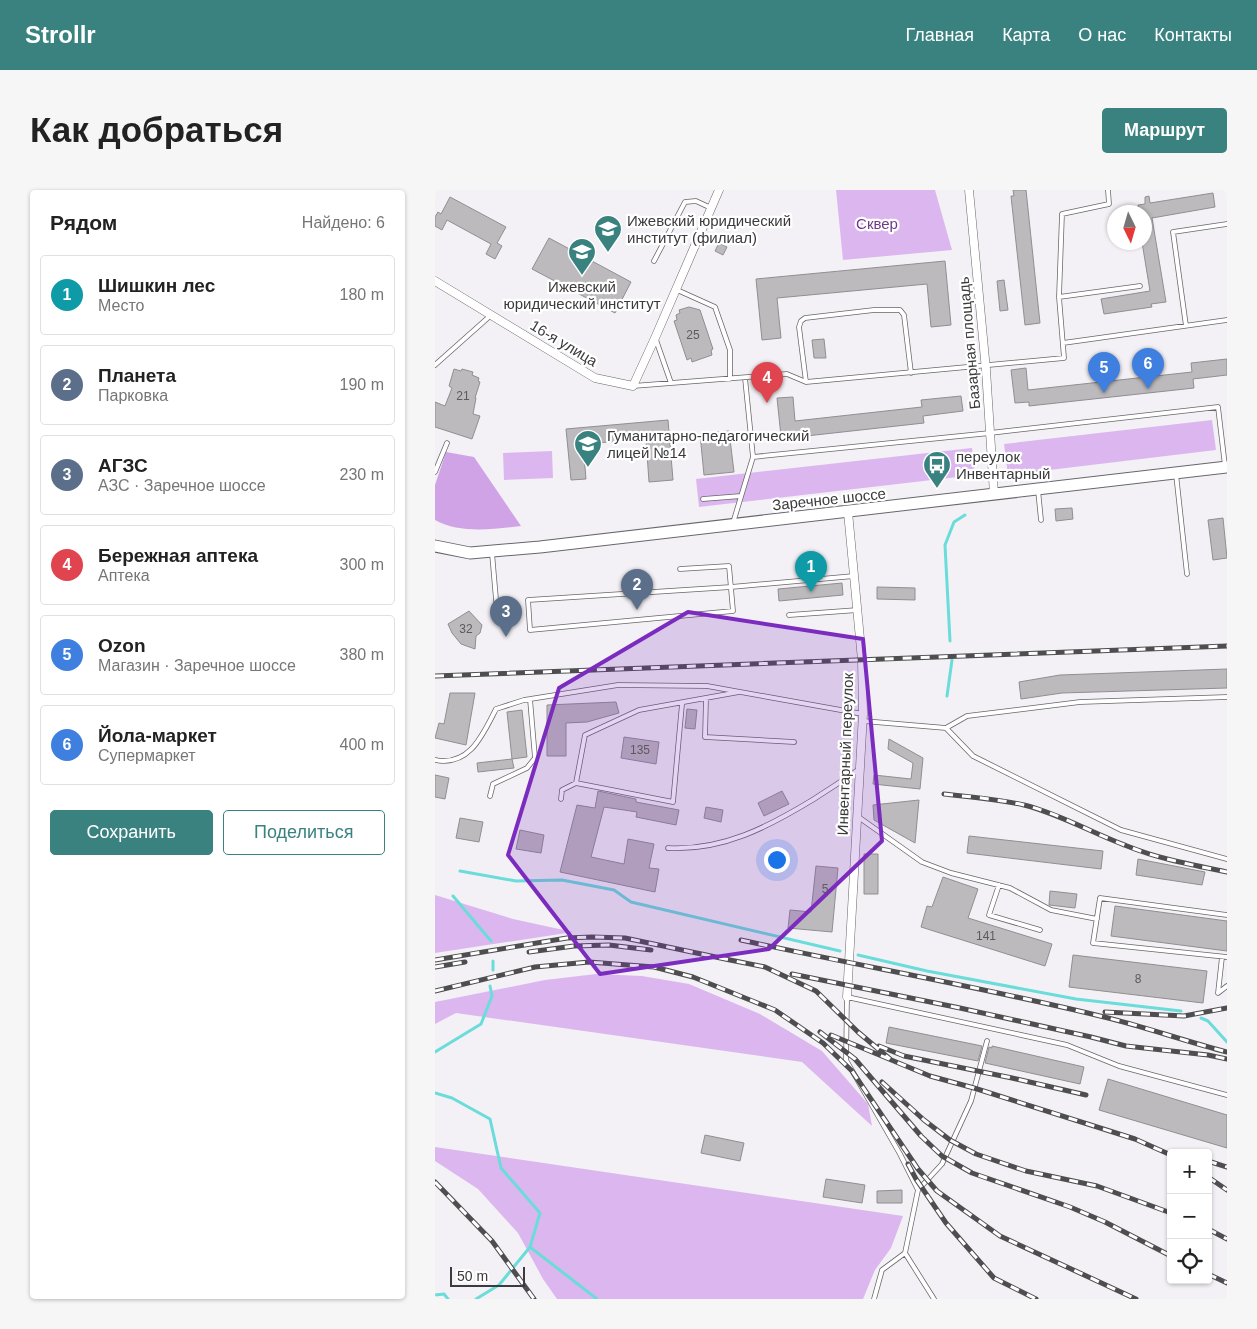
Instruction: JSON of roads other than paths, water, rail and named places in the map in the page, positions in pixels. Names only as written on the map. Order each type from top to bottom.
[{"type":"main road","name":"Заречное шоссе","points":[[435,546],[470,553],[492,551],[1226,468]]},
{"type":"street","points":[[633,386],[719,190]]},
{"type":"street","name":"Базарная площадь","points":[[969,190],[985,366],[994,494]]},
{"type":"street","name":"16-я улица","points":[[435,281],[595,378],[633,386]]},
{"type":"street","name":"Инвентарный переулок","points":[[847,997],[863,718],[862,660],[848,512]]},
{"type":"lane","points":[[633,386],[787,374],[806,382],[1064,358],[1059,297],[1063,214],[1109,204],[1108,190]]},
{"type":"lane","points":[[655,261],[685,202],[696,201],[711,208]]},
{"type":"lane","points":[[1186,326],[1173,232],[1227,224]]},
{"type":"lane","points":[[1059,297],[1140,286]]},
{"type":"lane","points":[[675,289],[715,307],[730,350],[731,379]]},
{"type":"lane","points":[[806,382],[799,327],[801,321],[805,318],[874,310],[900,310],[904,315],[911,373]]},
{"type":"lane","points":[[435,365],[491,316]]},
{"type":"lane","points":[[1063,343],[1227,320]]},
{"type":"lane","points":[[655,338],[671,383]]},
{"type":"lane","points":[[732,525],[753,457],[745,378]]},
{"type":"lane","points":[[753,457],[1218,407],[1226,468]]},
{"type":"lane","points":[[435,472],[447,443]]},
{"type":"lane","points":[[1176,474],[1187,574]]},
{"type":"lane","points":[[1038,490],[1041,520]]},
{"type":"lane","points":[[703,499],[741,496]]},
{"type":"lane","points":[[492,551],[497,611]]},
{"type":"lane","points":[[680,569],[729,566],[731,587],[733,611],[530,630],[527,600],[731,587],[854,576]]},
{"type":"lane","points":[[789,615],[858,610]]},
{"type":"lane","points":[[435,760],[461,758],[478,744],[496,709],[530,699],[618,685],[707,686],[863,718],[947,728],[967,716],[1080,702],[1227,697]]},
{"type":"lane","points":[[576,783],[585,735],[639,710],[682,704],[741,692]]},
{"type":"lane","points":[[490,796],[493,784],[527,768],[535,758],[530,699]]},
{"type":"lane","points":[[707,699],[705,737],[794,742]]},
{"type":"lane","points":[[561,799],[563,790],[576,783],[673,802],[682,704]]},
{"type":"lane","points":[[947,728],[973,756],[1121,830],[1227,859]]},
{"type":"lane","points":[[668,848],[689,849],[712,846],[740,838],[787,816],[860,768]]},
{"type":"lane","points":[[857,816],[922,862],[951,873],[1010,888],[1051,910],[1097,919]]},
{"type":"lane","points":[[999,885],[989,915],[1040,930]]},
{"type":"lane","points":[[1227,915],[1100,898],[1093,943],[1225,957],[1218,993],[1227,986]]},
{"type":"lane","points":[[918,1190],[900,1154],[846,1060],[847,997],[1067,1045],[1119,1066],[1227,1095]]},
{"type":"lane","points":[[874,1299],[882,1270],[905,1253],[918,1190],[942,1164],[971,1101],[987,1041]]},
{"type":"lane","points":[[905,1253],[934,1299]]},
{"type":"waterway","points":[[950,641],[945,545],[954,522],[965,515]]},
{"type":"waterway","points":[[947,696],[952,660]]},
{"type":"waterway","points":[[460,871],[516,881],[562,880],[614,890],[631,902],[840,951]]},
{"type":"waterway","points":[[453,896],[491,941]]},
{"type":"waterway","points":[[858,955],[927,971],[1076,999],[1181,1011]]},
{"type":"waterway","points":[[493,961],[493,970]]},
{"type":"waterway","points":[[435,1052],[481,1024],[492,996],[490,986]]},
{"type":"waterway","points":[[1201,1018],[1208,1021],[1227,1042]]},
{"type":"waterway","points":[[435,1093],[452,1098],[490,1119],[501,1168],[540,1213],[530,1247]]},
{"type":"waterway","points":[[476,1299],[499,1285],[530,1247],[597,1299]]},
{"type":"waterway","points":[[435,1295],[444,1294],[448,1299]]},
{"type":"railway","points":[[435,676],[1227,646]]},
{"type":"railway","points":[[944,794],[1024,805],[1063,818],[1151,855],[1227,872]]},
{"type":"railway","points":[[435,960],[567,938],[592,937],[625,938],[765,967],[816,991],[858,1032],[890,1059]]},
{"type":"railway","points":[[741,940],[1055,1005],[1116,1020],[1227,1052]]},
{"type":"railway","points":[[529,952],[574,946],[609,945],[651,950]]},
{"type":"railway","points":[[435,967],[465,962]]},
{"type":"railway","points":[[435,991],[535,967],[589,962],[654,967],[693,977],[775,1010],[823,1043],[852,1071],[918,1169],[937,1191],[1000,1236],[1136,1299]]},
{"type":"railway","points":[[792,974],[960,1008],[1126,1046],[1208,1055],[1227,1059]]},
{"type":"railway","points":[[1105,1012],[1184,1016],[1227,1008]]},
{"type":"railway","points":[[820,1032],[855,1059],[921,1136],[942,1156],[972,1173],[1070,1207],[1105,1222],[1167,1254]]},
{"type":"railway","points":[[831,1035],[930,1076],[1135,1139],[1167,1153]]},
{"type":"railway","points":[[879,1046],[904,1056],[1086,1095]]},
{"type":"railway","points":[[882,1082],[924,1120],[950,1140],[976,1154],[1026,1171],[1097,1186],[1167,1212]]},
{"type":"railway","points":[[1212,1162],[1227,1167]]},
{"type":"railway","points":[[908,1164],[946,1223],[994,1278],[1036,1299]]},
{"type":"railway","points":[[1212,1180],[1227,1190]]},
{"type":"railway","points":[[435,1182],[492,1241],[534,1299]]},
{"type":"railway","points":[[1212,1231],[1227,1239]]},
{"type":"railway","points":[[1212,1276],[1227,1283]]},
{"type":"place","name":"Ижевский юридический институт (филиал)","points":[[608,253]]},
{"type":"place","name":"Ижевский юридический институт","points":[[582,276]]},
{"type":"place","name":"Йола-маркет","points":[[1148,389]]},
{"type":"place","name":"Ozon","points":[[1104,393]]},
{"type":"place","name":"Бережная аптека","points":[[767,403]]},
{"type":"place","name":"Гуманитарно-педагогический лицей №14","points":[[588,468]]},
{"type":"place","name":"переулок Инвентарный","points":[[937,489]]},
{"type":"place","name":"Шишкин лес","points":[[811,592]]},
{"type":"place","name":"Планета","points":[[637,610]]},
{"type":"place","name":"АГЗС","points":[[506,637]]},
{"type":"park label","name":"Сквер","points":[[877,223]]}]
